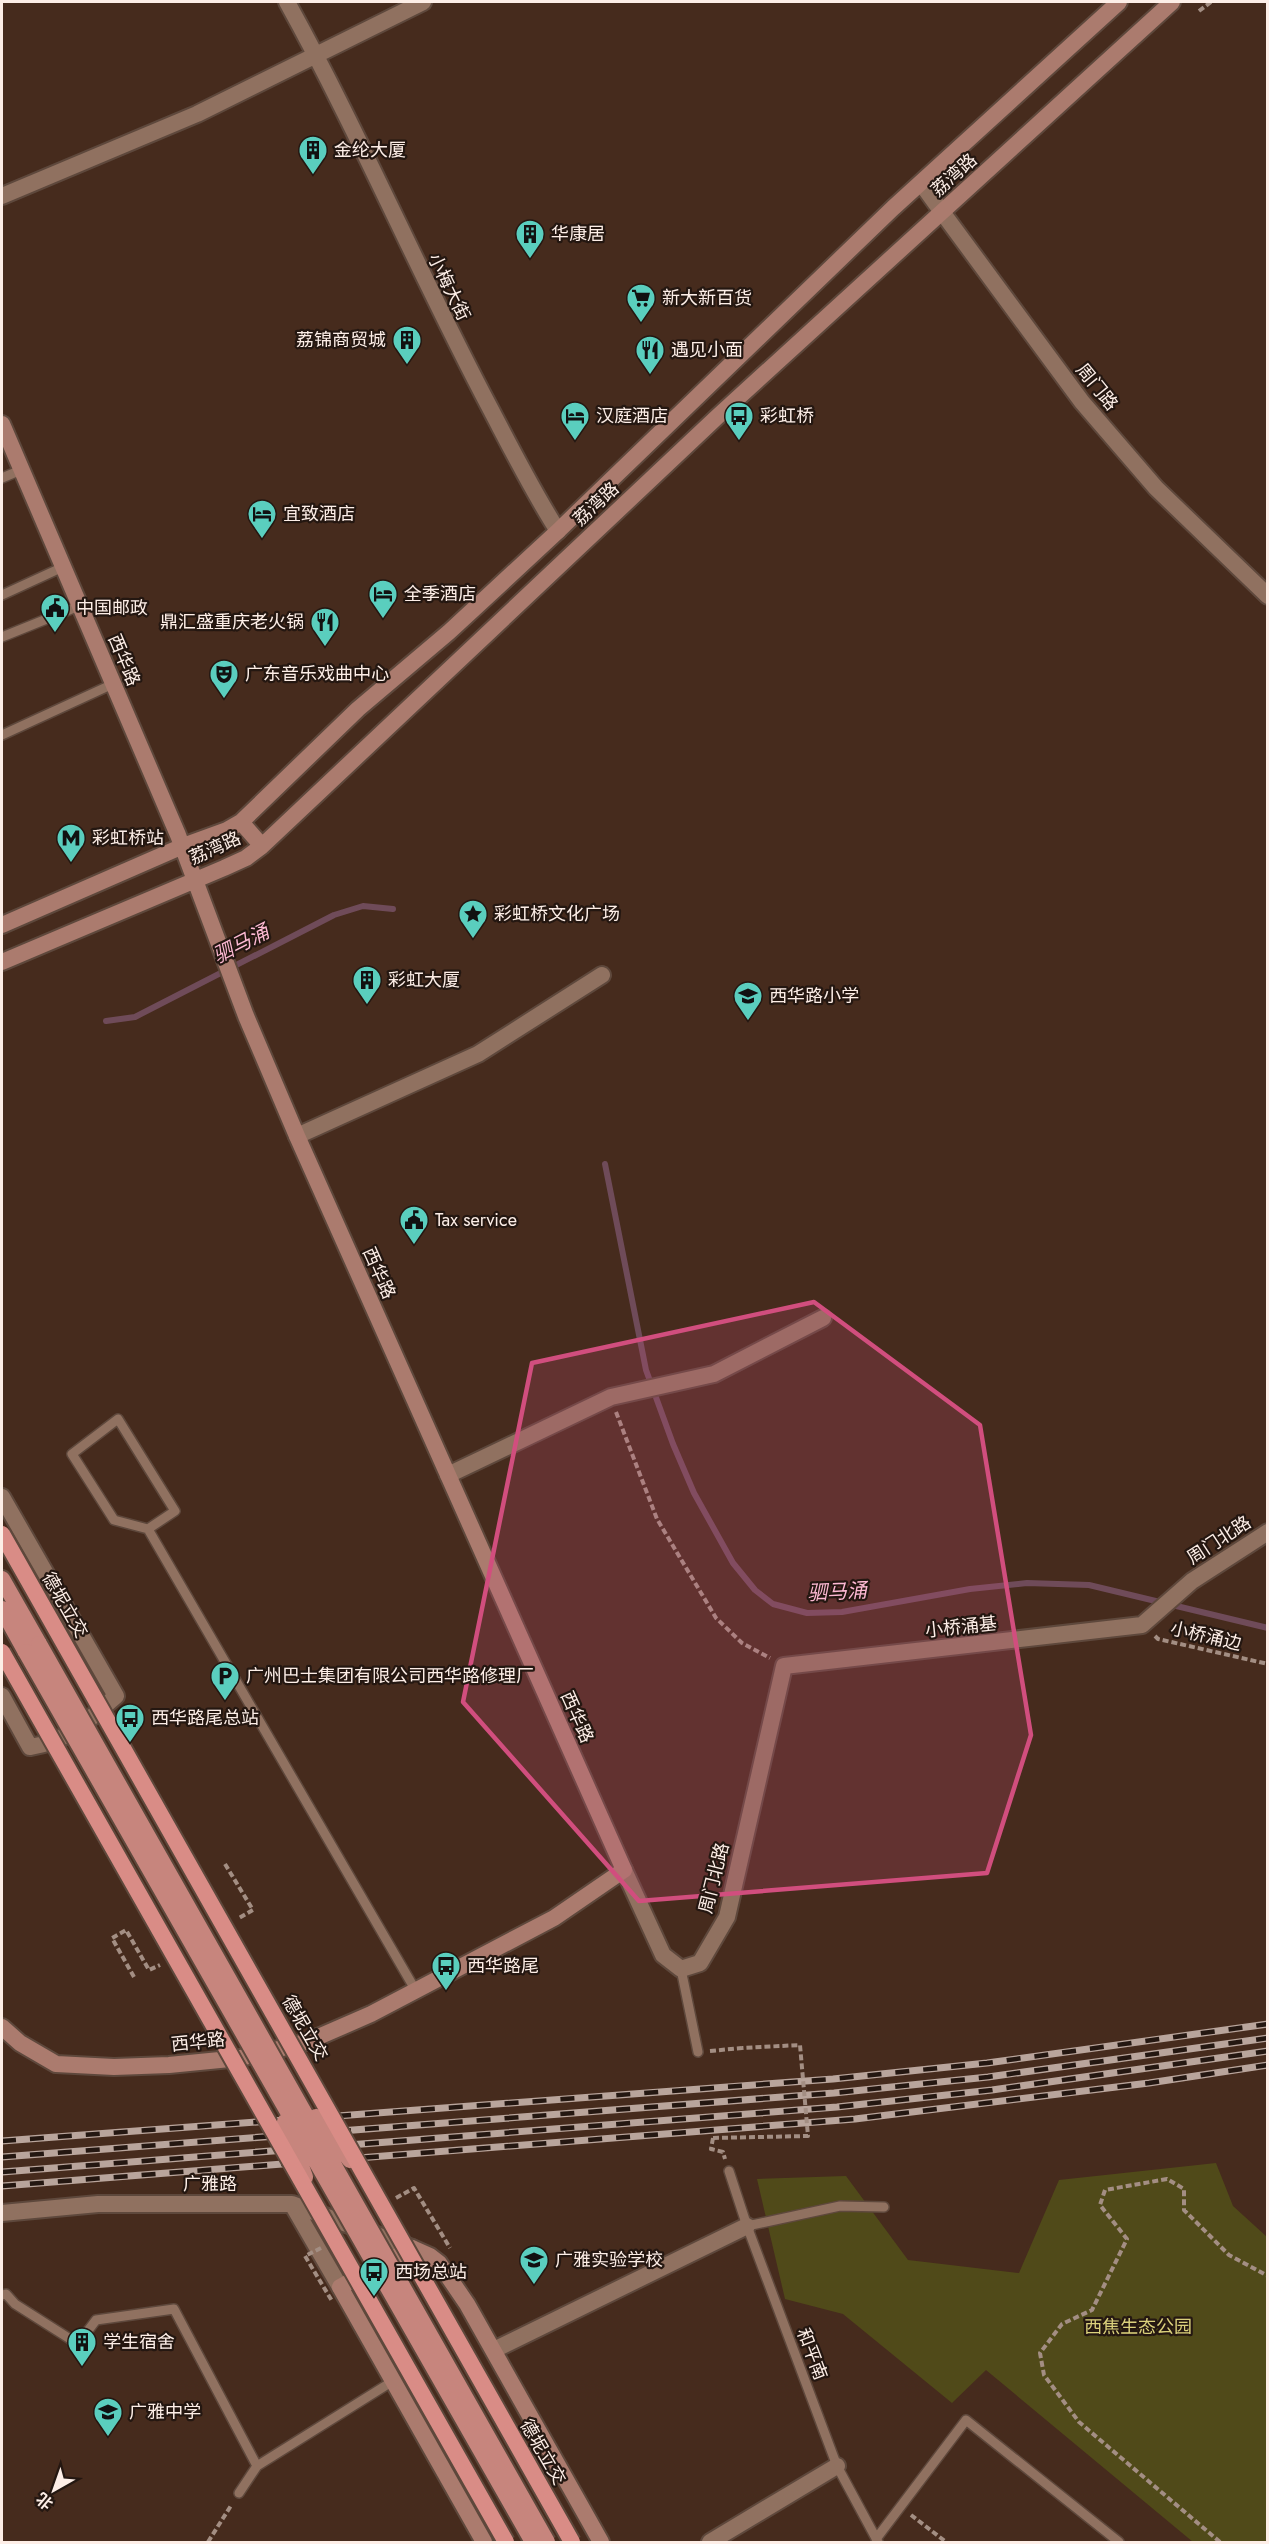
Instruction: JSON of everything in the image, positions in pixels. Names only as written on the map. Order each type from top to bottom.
[{"type":"highway","name":"德坭立交","points":[[2,1534],[572,2542]]},
{"type":"highway","points":[[2,1652],[506,2542]]},
{"type":"main road","name":"荔湾路","points":[[2,926],[241,822],[358,709],[449,632],[558,531],[921,183],[1119,2]]},
{"type":"main road","name":"荔湾路","points":[[2,962],[246,858],[262,846],[717,417],[1172,2]]},
{"type":"main road","name":"西华路","points":[[2,424],[183,846],[193,879],[246,1016],[297,1136],[624,1870],[554,1918],[371,2014],[309,2042],[240,2058],[169,2065],[114,2067],[56,2064],[20,2043],[2,2027]]},
{"type":"main road","points":[[241,822],[262,846]]},
{"type":"main road","points":[[2,1579],[533,2542]]},
{"type":"main road","points":[[2,1609],[278,2081],[350,2194],[547,2542]]},
{"type":"main road","points":[[305,2067],[350,2194]]},
{"type":"main road","points":[[278,2081],[328,2132],[370,2184]]},
{"type":"main road","points":[[278,2081],[314,2204]]},
{"type":"main road","points":[[484,2542],[393,2382],[336,2294],[412,2248],[430,2256],[446,2273],[495,2352],[601,2542]]},
{"type":"street","name":"小梅大街","points":[[287,2],[316,55],[442,319],[537,497],[558,531]]},
{"type":"street","points":[[2,196],[197,114],[423,2]]},
{"type":"street","name":"周门路","points":[[921,183],[1050,359],[1116,441],[1156,488],[1268,596]]},
{"type":"street","points":[[297,1136],[478,1054],[602,975]]},
{"type":"street","points":[[448,1475],[611,1397],[714,1374],[823,1317]]},
{"type":"street","points":[[2,1497],[116,1696],[64,1737],[52,1744],[30,1747],[2,1696]]},
{"type":"street","name":"周门北路","points":[[1142,1625],[1192,1581],[1268,1532]]},
{"type":"street","name":"小桥涌基","points":[[784,1666],[1142,1625]]},
{"type":"street","name":"周门北路","points":[[681,1969],[700,1963],[727,1917],[784,1666]]},
{"type":"street","points":[[624,1870],[663,1955],[681,1969]]},
{"type":"street","name":"广雅路","points":[[2,2212],[98,2204],[292,2204],[412,2248]]},
{"type":"street","points":[[292,2204],[336,2294]]},
{"type":"street","points":[[495,2352],[498,2348],[747,2226]]},
{"type":"street","points":[[710,2542],[837,2466]]},
{"type":"lane","points":[[2,478],[21,471]]},
{"type":"lane","points":[[2,595],[63,567]]},
{"type":"lane","points":[[2,637],[79,606]]},
{"type":"lane","points":[[2,735],[113,684]]},
{"type":"lane","points":[[148,1529],[175,1511],[118,1419],[72,1454],[114,1521],[148,1529],[416,1991]]},
{"type":"lane","points":[[681,1969],[698,2052]]},
{"type":"lane","name":"和平南","points":[[729,2171],[747,2226],[837,2466],[877,2541]]},
{"type":"lane","points":[[747,2226],[840,2206],[884,2207]]},
{"type":"lane","points":[[2,2295],[6,2294],[15,2304],[78,2344],[96,2320],[174,2309],[257,2466]]},
{"type":"lane","points":[[239,2493],[257,2466],[393,2382]]},
{"type":"lane","points":[[877,2541],[900,2506],[966,2420],[1119,2542]]},
{"type":"path","points":[[1199,11],[1211,2]]},
{"type":"path","points":[[611,1397],[657,1519],[716,1618],[742,1643],[784,1666]]},
{"type":"path","name":"小桥涌边","points":[[1142,1625],[1158,1639],[1268,1664]]},
{"type":"path","points":[[225,1864],[253,1910],[239,1918]]},
{"type":"path","points":[[134,1977],[112,1938],[126,1930],[149,1970],[161,1964]]},
{"type":"path","points":[[698,2052],[801,2045],[808,2136],[713,2138],[711,2149],[723,2152],[729,2171]]},
{"type":"path","points":[[1220,2542],[1079,2422],[1044,2375],[1040,2353],[1062,2324],[1092,2310],[1126,2239],[1100,2205],[1105,2190],[1167,2179],[1184,2189],[1184,2211],[1229,2255],[1268,2276]]},
{"type":"path","points":[[395,2199],[414,2188],[454,2254]]},
{"type":"path","points":[[321,2248],[305,2256],[336,2294]]},
{"type":"path","points":[[208,2542],[239,2493]]},
{"type":"path","points":[[900,2506],[946,2542]]},
{"type":"highlighted area","points":[[814,1302],[980,1425],[1031,1735],[987,1873],[639,1901],[463,1702],[532,1363]]},
{"type":"green space","name":"西焦生态公园","points":[[1216,2163],[1233,2206],[1267,2237],[1267,2542],[1193,2542],[986,2370],[952,2403],[843,2314],[785,2299],[757,2179],[846,2176],[908,2260],[1019,2273],[1059,2180]]},
{"type":"waterway","name":"驷马涌","points":[[106,1021],[135,1017],[334,915],[363,906],[393,909]]},
{"type":"waterway","name":"驷马涌","points":[[605,1164],[646,1370],[673,1444],[694,1493],[733,1563],[755,1590],[773,1604],[807,1613],[842,1612],[970,1589],[1027,1583],[1089,1585],[1268,1628]]},
{"type":"railway","points":[[2,2141],[833,2079],[987,2063],[1268,2024]]},
{"type":"railway","points":[[2,2157],[834,2093],[988,2077],[1268,2038]]},
{"type":"railway","points":[[2,2172],[837,2107],[992,2090],[1268,2051]]},
{"type":"railway","points":[[2,2186],[855,2119],[1149,2083],[1268,2065]]},
{"type":"place","name":"金纶大厦","points":[[313,176]]},
{"type":"place","name":"华康居","points":[[530,260]]},
{"type":"place","name":"新大新百货","points":[[641,324]]},
{"type":"place","name":"荔锦商贸城","points":[[407,366]]},
{"type":"place","name":"遇见小面","points":[[650,376]]},
{"type":"place","name":"汉庭酒店","points":[[575,442]]},
{"type":"place","name":"彩虹桥","points":[[739,442]]},
{"type":"place","name":"宜致酒店","points":[[262,540]]},
{"type":"place","name":"全季酒店","points":[[383,620]]},
{"type":"place","name":"中国邮政","points":[[55,634]]},
{"type":"place","name":"鼎汇盛重庆老火锅","points":[[325,648]]},
{"type":"place","name":"广东音乐戏曲中心","points":[[224,700]]},
{"type":"place","name":"彩虹桥站","points":[[71,864]]},
{"type":"place","name":"彩虹桥文化广场","points":[[473,940]]},
{"type":"place","name":"彩虹大厦","points":[[367,1006]]},
{"type":"place","name":"西华路小学","points":[[748,1022]]},
{"type":"place","name":"Tax service","points":[[414,1246]]},
{"type":"place","name":"广州巴士集团有限公司西华路修理厂","points":[[225,1702]]},
{"type":"place","name":"西华路尾总站","points":[[130,1744]]},
{"type":"place","name":"西华路尾","points":[[446,1992]]},
{"type":"place","name":"广雅实验学校","points":[[534,2286]]},
{"type":"place","name":"西场总站","points":[[374,2298]]},
{"type":"place","name":"学生宿舍","points":[[82,2368]]},
{"type":"place","name":"广雅中学","points":[[108,2438]]}]
